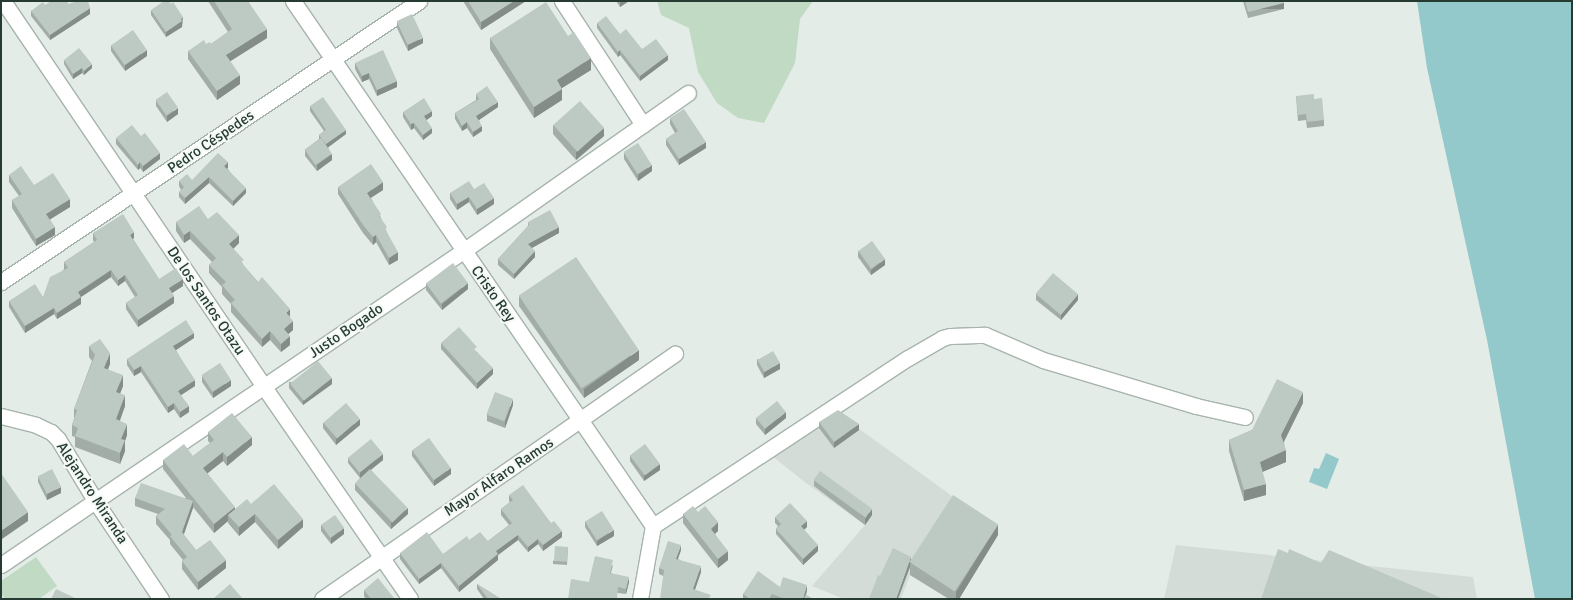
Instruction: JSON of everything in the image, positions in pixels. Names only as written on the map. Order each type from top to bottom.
[{"type":"street","name":"Cristo Rey","points":[[293,1],[331,60],[653,526]]},
{"type":"street","name":"Pedro Céspedes","points":[[1,282],[419,1]]},
{"type":"street","points":[[562,1],[643,125]]},
{"type":"street","name":"De los Santos Otazu","points":[[5,4],[410,599]]},
{"type":"street","name":"Justo Bogado","points":[[1,565],[463,251],[688,93]]},
{"type":"street","points":[[640,599],[653,526],[908,358],[942,338],[984,335],[1043,360],[1196,406],[1245,417]]},
{"type":"street","name":"Mayor Alfaro Ramos","points":[[322,599],[675,354]]},
{"type":"street","name":"Alejandro Miranda","points":[[1,416],[36,424],[51,432],[161,599]]},
{"type":"shaded area","points":[[833,410],[948,493],[998,535],[959,599],[949,599],[910,575],[901,599],[844,599],[812,586],[865,525],[806,483],[771,455]]},
{"type":"shaded area","points":[[1176,545],[1473,577],[1477,599],[1164,599]]},
{"type":"green space","points":[[657,1],[813,1],[800,19],[795,63],[764,123],[738,118],[717,103],[698,72],[689,28],[661,15]]},
{"type":"green space","points":[[36,557],[57,586],[39,599],[5,599],[1,593],[1,581]]},
{"type":"water","points":[[1417,1],[1572,1],[1572,599],[1535,599],[1487,340],[1427,68]]},
{"type":"water","points":[[1326,453],[1339,459],[1327,489],[1309,482],[1314,468],[1319,469]]},
{"type":"building","points":[[51,1],[68,1],[68,4],[88,1],[90,8],[50,35],[31,11],[43,2],[45,5]]},
{"type":"building","points":[[164,1],[169,1],[171,4],[173,2],[183,17],[182,21],[166,32],[151,10]]},
{"type":"building","points":[[214,1],[248,1],[267,29],[226,55],[240,75],[217,91],[188,51],[204,40],[206,44],[210,42],[211,44],[232,29]]},
{"type":"building","points":[[468,1],[514,1],[481,22]]},
{"type":"building","points":[[1245,1],[1284,1],[1284,3],[1248,12]]},
{"type":"building","points":[[546,2],[568,36],[574,32],[591,58],[557,80],[562,89],[534,107],[490,38]]},
{"type":"building","points":[[412,14],[423,38],[408,45],[397,21]]},
{"type":"building","points":[[606,16],[620,34],[626,29],[642,49],[656,39],[668,55],[640,76],[620,50],[618,52],[597,23]]},
{"type":"building","points":[[133,30],[147,50],[125,65],[111,45]]},
{"type":"building","points":[[79,48],[92,64],[84,71],[82,68],[73,74],[64,60]]},
{"type":"building","points":[[383,50],[397,81],[377,90],[369,73],[362,76],[355,63]]},
{"type":"building","points":[[487,86],[498,102],[476,116],[482,126],[473,132],[467,122],[462,126],[455,113],[479,99],[476,94]]},
{"type":"building","points":[[167,92],[178,108],[166,116],[156,100]]},
{"type":"building","points":[[1314,94],[1314,99],[1322,98],[1324,120],[1307,122],[1306,114],[1298,115],[1296,96]]},
{"type":"building","points":[[323,97],[346,130],[326,144],[319,135],[326,130],[310,106]]},
{"type":"building","points":[[424,98],[432,111],[424,116],[432,128],[423,135],[414,123],[411,124],[403,112]]},
{"type":"building","points":[[580,101],[604,128],[577,152],[553,125]]},
{"type":"building","points":[[684,109],[706,142],[679,159],[666,139],[678,131],[670,118]]},
{"type":"building","points":[[132,125],[141,136],[145,133],[160,153],[143,166],[140,162],[138,165],[116,138]]},
{"type":"building","points":[[321,138],[332,154],[316,165],[305,149]]},
{"type":"building","points":[[638,143],[652,165],[637,174],[624,152]]},
{"type":"building","points":[[218,153],[228,162],[224,166],[246,188],[233,201],[209,177],[185,198],[179,192],[184,187],[179,181],[187,174],[192,180]]},
{"type":"building","points":[[371,164],[383,182],[367,193],[381,214],[379,216],[387,227],[385,229],[398,252],[389,258],[376,235],[373,237],[363,225],[338,187]]},
{"type":"building","points":[[21,166],[34,185],[53,173],[70,199],[46,214],[55,227],[36,239],[12,200],[22,194],[9,175]]},
{"type":"building","points":[[469,181],[474,189],[484,183],[494,198],[477,209],[469,197],[457,204],[450,193]]},
{"type":"building","points":[[199,206],[208,219],[217,212],[239,235],[229,244],[244,260],[241,262],[258,282],[262,277],[290,309],[286,313],[293,321],[284,329],[290,336],[281,344],[270,331],[262,339],[231,303],[235,300],[222,285],[226,282],[209,265],[216,258],[190,231],[184,235],[176,222]]},
{"type":"building","points":[[550,210],[559,227],[528,244],[535,251],[514,274],[498,259],[529,225],[528,222]]},
{"type":"building","points":[[123,214],[134,232],[130,235],[159,279],[176,268],[183,279],[169,288],[174,296],[138,320],[126,303],[138,295],[125,275],[118,280],[111,270],[78,292],[81,297],[57,313],[54,308],[25,326],[9,301],[35,284],[43,297],[50,277],[68,268],[64,262],[97,240],[93,233]]},
{"type":"building","points":[[872,241],[885,259],[871,269],[858,251]]},
{"type":"building","points":[[576,257],[639,350],[581,388],[519,296]]},
{"type":"building","points":[[453,263],[468,283],[441,303],[426,283]]},
{"type":"building","points":[[1053,273],[1078,294],[1061,315],[1036,294]]},
{"type":"building","points":[[186,320],[194,333],[173,346],[195,380],[178,391],[189,406],[180,412],[174,403],[168,407],[141,366],[134,370],[127,359]]},
{"type":"building","points":[[459,327],[477,347],[474,349],[493,368],[477,383],[441,343]]},
{"type":"building","points":[[100,339],[110,353],[104,368],[123,375],[116,392],[125,395],[116,419],[127,424],[121,439],[125,440],[120,453],[75,436],[78,428],[72,425],[77,410],[74,409],[95,355],[89,346]]},
{"type":"building","points":[[773,351],[780,363],[764,372],[757,360]]},
{"type":"building","points":[[318,361],[332,378],[304,401],[290,384]]},
{"type":"building","points":[[220,363],[231,380],[212,392],[202,375]]},
{"type":"building","points":[[1277,379],[1303,392],[1281,435],[1286,450],[1260,462],[1266,484],[1244,490],[1229,440],[1252,430]]},
{"type":"building","points":[[495,392],[513,399],[504,421],[486,414]]},
{"type":"building","points":[[777,401],[786,412],[765,429],[756,418]]},
{"type":"building","points":[[346,403],[360,419],[337,439],[323,423]]},
{"type":"building","points":[[838,410],[859,424],[834,442],[819,422]]},
{"type":"building","points":[[232,413],[252,437],[227,457],[223,452],[203,468],[235,507],[214,524],[163,460],[184,444],[193,456],[214,440],[208,432]]},
{"type":"building","points":[[429,438],[451,468],[434,480],[412,450]]},
{"type":"building","points":[[371,439],[383,454],[360,473],[348,458]]},
{"type":"building","points":[[645,444],[660,464],[645,475],[630,455]]},
{"type":"building","points":[[52,469],[61,487],[47,494],[38,476]]},
{"type":"building","points":[[370,469],[408,508],[392,522],[355,484]]},
{"type":"building","points":[[820,471],[872,509],[865,518],[814,480]]},
{"type":"building","points":[[1,473],[28,512],[2,530],[1,530]]},
{"type":"building","points":[[141,483],[193,501],[182,532],[196,550],[210,540],[226,560],[198,582],[182,561],[187,557],[156,516],[165,509],[135,498]]},
{"type":"building","points":[[274,484],[303,519],[278,540],[255,514],[239,527],[228,515],[247,499],[251,504]]},
{"type":"building","points":[[523,485],[551,523],[554,521],[562,531],[543,545],[538,539],[528,547],[518,535],[496,551],[498,554],[459,586],[441,563],[419,579],[400,553],[427,532],[443,554],[467,536],[469,540],[480,532],[488,541],[512,523],[501,509],[513,500],[509,495]]},
{"type":"building","points":[[953,495],[998,524],[955,592],[909,562]]},
{"type":"building","points":[[790,503],[807,521],[801,526],[818,545],[803,559],[776,529],[781,524],[775,517]]},
{"type":"building","points":[[693,506],[698,512],[705,506],[718,522],[711,529],[728,551],[718,559],[683,514]]},
{"type":"building","points":[[602,511],[614,530],[597,540],[585,522]]},
{"type":"building","points":[[335,515],[344,528],[330,538],[321,525]]},
{"type":"building","points":[[668,541],[681,545],[676,559],[701,566],[693,589],[711,595],[708,599],[660,599],[664,570],[659,568]]},
{"type":"building","points":[[555,546],[568,547],[567,562],[554,561]]},
{"type":"building","points":[[893,548],[911,557],[896,599],[869,599],[878,575],[880,576]]},
{"type":"building","points":[[1278,549],[1288,553],[1289,549],[1321,563],[1329,550],[1444,599],[1261,599]]},
{"type":"building","points":[[595,556],[613,560],[610,573],[629,577],[626,589],[618,587],[617,599],[568,599],[571,579],[589,582]]},
{"type":"building","points":[[758,571],[780,587],[783,577],[807,585],[803,599],[785,599],[772,594],[769,599],[750,599],[743,594]]},
{"type":"building","points":[[378,578],[393,599],[371,599],[364,590]]},
{"type":"building","points":[[230,584],[243,599],[214,599],[214,598]]},
{"type":"building","points":[[477,584],[501,599],[488,599]]},
{"type":"building","points":[[56,589],[77,599],[51,599]]},
{"type":"building","points":[[805,595],[813,599],[804,599]]}]
